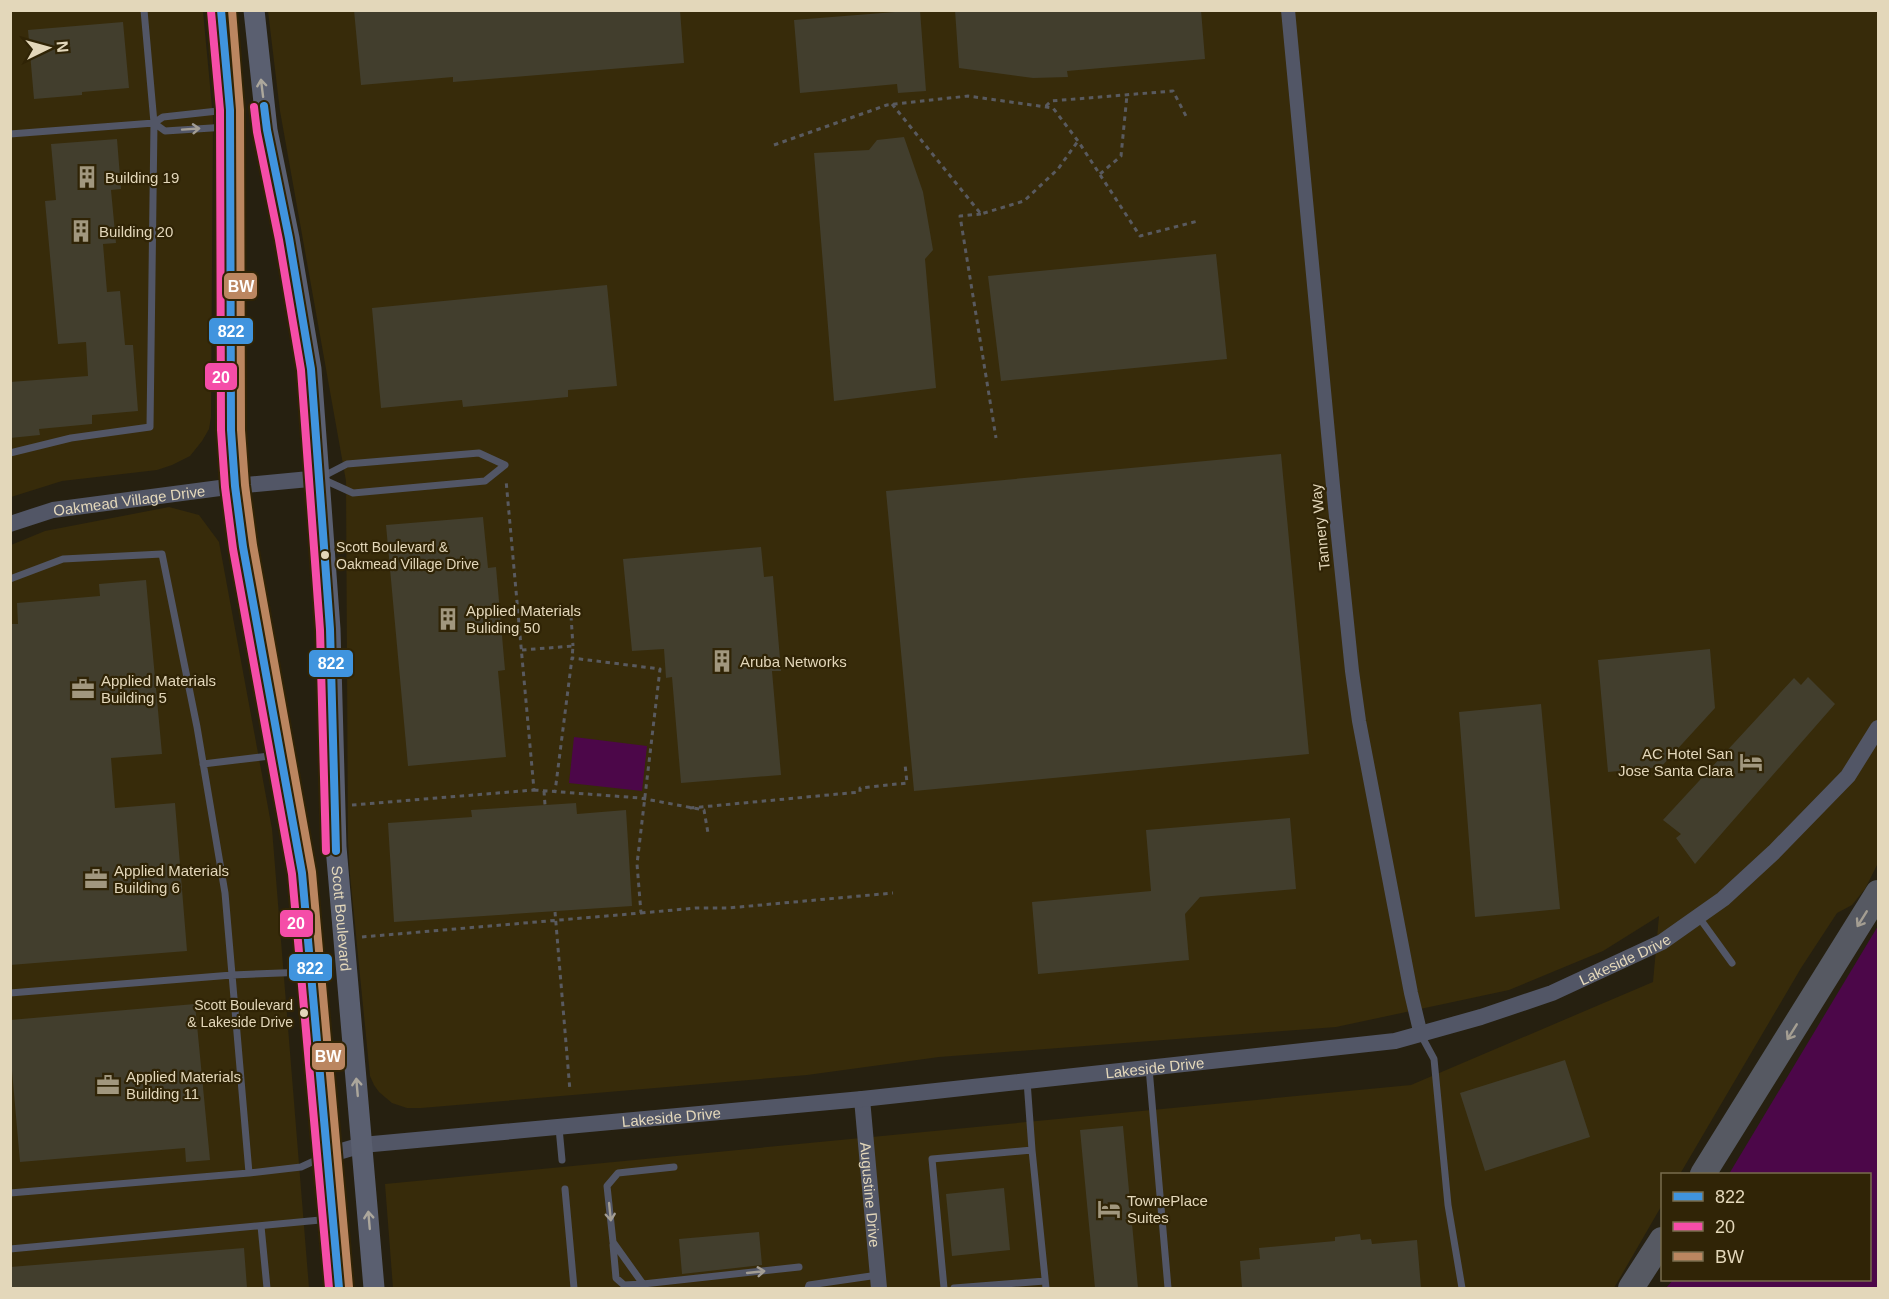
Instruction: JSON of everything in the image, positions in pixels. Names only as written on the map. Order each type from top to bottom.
[{"type":"highway","points":[[1704,1173],[1878,892]]},
{"type":"highway","points":[[1638,1282],[1661,1242]]},
{"type":"main road","points":[[221,10],[230,118],[231,430],[235,486],[243,547],[302,873],[339,1288]]},
{"type":"main road","name":"Scott Boulevard","points":[[254,10],[267,130],[289,238],[311,369],[330,629],[336,847],[374,1288]]},
{"type":"street","name":"Tannery Way","points":[[1288,10],[1335,507],[1359,721],[1421,1035]]},
{"type":"street","name":"Oakmead Village Drive","points":[[10,524],[53,510],[235,486],[320,478]]},
{"type":"street","name":"Lakeside Drive","points":[[328,1155],[363,1145],[862,1100],[1026,1080],[1395,1041],[1421,1035],[1552,993],[1662,942],[1723,900],[1774,852],[1848,776],[1878,728]]},
{"type":"street","name":"Augustine Drive","points":[[862,1100],[878,1282]]},
{"type":"lane","points":[[10,453],[71,438],[150,427],[154,123],[144,10]]},
{"type":"lane","points":[[10,134],[154,123],[163,117],[230,118]]},
{"type":"lane","points":[[154,123],[165,131],[230,118]]},
{"type":"lane","points":[[479,453],[505,465],[485,481],[353,493],[320,478],[347,464],[479,453]]},
{"type":"lane","points":[[10,579],[63,559],[162,554],[203,764],[225,893],[249,1173]]},
{"type":"lane","points":[[203,764],[281,755]]},
{"type":"lane","points":[[1698,916],[1732,963]]},
{"type":"lane","points":[[10,993],[232,975],[311,972]]},
{"type":"lane","points":[[1421,1035],[1434,1059],[1448,1205],[1462,1288]]},
{"type":"lane","points":[[1149,1068],[1168,1288]]},
{"type":"lane","points":[[954,1288],[1046,1285],[1026,1080]]},
{"type":"lane","points":[[559,1128],[562,1160]]},
{"type":"lane","points":[[944,1288],[932,1159],[1032,1150]]},
{"type":"lane","points":[[10,1193],[301,1167],[328,1155]]},
{"type":"lane","points":[[674,1167],[618,1173],[607,1186],[616,1278],[624,1285],[799,1267]]},
{"type":"lane","points":[[565,1189],[574,1288]]},
{"type":"lane","points":[[10,1249],[332,1219]]},
{"type":"lane","points":[[261,1226],[267,1288]]},
{"type":"lane","points":[[613,1242],[644,1284]]},
{"type":"lane","points":[[808,1288],[809,1285],[878,1282]]},
{"type":"path","points":[[1045,107],[1051,101],[1173,91],[1188,118]]},
{"type":"path","points":[[1100,174],[1121,156],[1127,94]]},
{"type":"path","points":[[774,145],[892,104],[968,96],[1053,108],[1078,141],[1140,236],[1198,221]]},
{"type":"path","points":[[892,104],[981,214]]},
{"type":"path","points":[[996,438],[960,216],[981,214],[1024,201],[1058,169],[1078,141]]},
{"type":"path","points":[[505,465],[534,790]]},
{"type":"path","points":[[555,792],[572,658],[571,616]]},
{"type":"path","points":[[522,650],[573,646]]},
{"type":"path","points":[[572,658],[660,669],[637,864],[641,913]]},
{"type":"path","points":[[690,808],[860,792],[860,788],[907,783],[905,764]]},
{"type":"path","points":[[350,805],[534,790],[644,799],[704,810],[708,833]]},
{"type":"path","points":[[544,791],[545,805]]},
{"type":"path","points":[[358,937],[893,893]]},
{"type":"path","points":[[555,912],[570,1091]]},
{"type":"shaded area","points":[[10,11],[203,11],[213,118],[211,417],[209,429],[190,456],[172,465],[157,470],[62,481],[11,497]]},
{"type":"shaded area","points":[[268,11],[1878,11],[1877,865],[1865,889],[1852,905],[1837,913],[1801,968],[1681,1173],[1661,1173],[1661,1207],[1614,1288],[393,1288],[385,1184],[1411,1085],[1653,982],[1659,916],[1603,951],[1509,990],[1336,1027],[939,1057],[807,1075],[421,1108],[407,1108],[392,1103],[379,1092],[370,1076],[350,875],[346,481],[280,111]]},
{"type":"shaded area","points":[[169,507],[199,515],[219,542],[272,829],[309,1288],[11,1288],[11,545],[45,531]]},
{"type":"shaded area","points":[[574,737],[647,746],[642,791],[569,783]]},
{"type":"shaded area","points":[[1878,926],[1878,1288],[1666,1288],[1672,1281],[1871,1281],[1871,1173],[1730,1173]]},
{"type":"building","points":[[354,10],[680,10],[684,63],[453,82],[453,77],[361,85]]},
{"type":"building","points":[[920,10],[926,91],[898,93],[897,84],[800,93],[794,20]]},
{"type":"building","points":[[955,10],[1201,10],[1205,59],[1067,71],[1068,77],[1033,78],[959,68]]},
{"type":"building","points":[[123,22],[129,88],[34,99],[28,30]]},
{"type":"building","points":[[904,137],[923,192],[933,250],[925,259],[936,388],[834,401],[814,153],[869,150],[877,140]]},
{"type":"building","points":[[117,139],[121,189],[111,190],[116,243],[103,244],[107,292],[120,291],[125,345],[133,345],[138,411],[92,415],[92,424],[39,429],[40,435],[10,438],[10,382],[88,376],[86,342],[58,344],[45,201],[56,200],[51,144]]},
{"type":"building","points":[[1216,254],[1227,359],[1001,381],[988,276]]},
{"type":"building","points":[[607,285],[617,386],[568,390],[568,397],[463,407],[462,400],[381,408],[372,308]]},
{"type":"building","points":[[1281,454],[1309,754],[914,791],[886,491]]},
{"type":"building","name":"Applied Materials Buliding 50","points":[[483,517],[488,568],[496,567],[505,670],[498,671],[506,757],[408,766],[386,525]]},
{"type":"building","name":"Aruba Networks","points":[[761,547],[764,577],[773,576],[781,671],[772,671],[781,775],[681,783],[672,677],[666,678],[664,649],[632,651],[623,559]]},
{"type":"building","points":[[146,580],[162,754],[111,758],[115,808],[175,803],[187,951],[10,965],[10,624],[18,624],[17,603],[100,596],[99,584]]},
{"type":"building","points":[[1710,649],[1715,708],[1661,767],[1608,772],[1598,660]]},
{"type":"building","name":"AC Hotel San Jose Santa Clara","points":[[1808,677],[1835,704],[1695,864],[1676,838],[1681,834],[1663,820],[1794,678],[1801,685]]},
{"type":"building","points":[[1541,704],[1560,909],[1475,917],[1459,712]]},
{"type":"building","points":[[576,803],[577,814],[626,810],[632,906],[394,922],[388,823],[472,817],[471,810]]},
{"type":"building","points":[[1290,818],[1296,889],[1200,897],[1185,914],[1189,960],[1038,974],[1032,902],[1151,891],[1146,830]]},
{"type":"building","name":"Applied Materials Building 11","points":[[195,1004],[210,1160],[186,1162],[185,1148],[20,1162],[10,1048],[10,1020]]},
{"type":"building","points":[[1565,1060],[1590,1137],[1485,1171],[1460,1093]]},
{"type":"building","name":"TownePlace Suites","points":[[1123,1126],[1138,1288],[1095,1288],[1080,1130]]},
{"type":"building","points":[[1004,1188],[1010,1250],[952,1256],[946,1194]]},
{"type":"building","points":[[759,1232],[762,1265],[682,1274],[679,1239]]},
{"type":"building","points":[[1360,1234],[1361,1240],[1371,1239],[1372,1244],[1417,1240],[1421,1288],[1242,1288],[1240,1261],[1260,1259],[1259,1248],[1335,1241],[1335,1237]]},
{"type":"building","points":[[244,1248],[247,1288],[10,1288],[10,1267]]},
{"type":"transit line","name":"822","points":[[221,10],[230,110],[231,430],[235,486],[243,547],[302,873],[339,1288]]},
{"type":"transit line","name":"BW","points":[[232,10],[240,110],[241,430],[245,485],[253,545],[312,872],[349,1287]]},
{"type":"transit line","name":"20","points":[[211,11],[220,110],[221,430],[225,487],[233,549],[292,874],[329,1288]]},
{"type":"transit line","name":"822","points":[[264,106],[311,369],[330,629],[336,851]]},
{"type":"transit line","name":"20","points":[[254,107],[301,370],[320,630],[326,851]]},
{"type":"place","name":"Building 19","points":[[87,177]]},
{"type":"place","name":"Building 20","points":[[81,231]]},
{"type":"place","name":"Scott Boulevard & Oakmead Village Drive","points":[[325,555]]},
{"type":"place","name":"Applied Materials Buliding 50","points":[[448,619]]},
{"type":"place","name":"Aruba Networks","points":[[722,661]]},
{"type":"place","name":"Applied Materials Building 5","points":[[83,689]]},
{"type":"place","name":"AC Hotel San Jose Santa Clara","points":[[1751,762]]},
{"type":"place","name":"Applied Materials Building 6","points":[[96,879]]},
{"type":"place","name":"Scott Boulevard & Lakeside Drive","points":[[304,1013]]},
{"type":"place","name":"Applied Materials Building 11","points":[[108,1085]]},
{"type":"place","name":"TownePlace Suites","points":[[1109,1209]]}]
